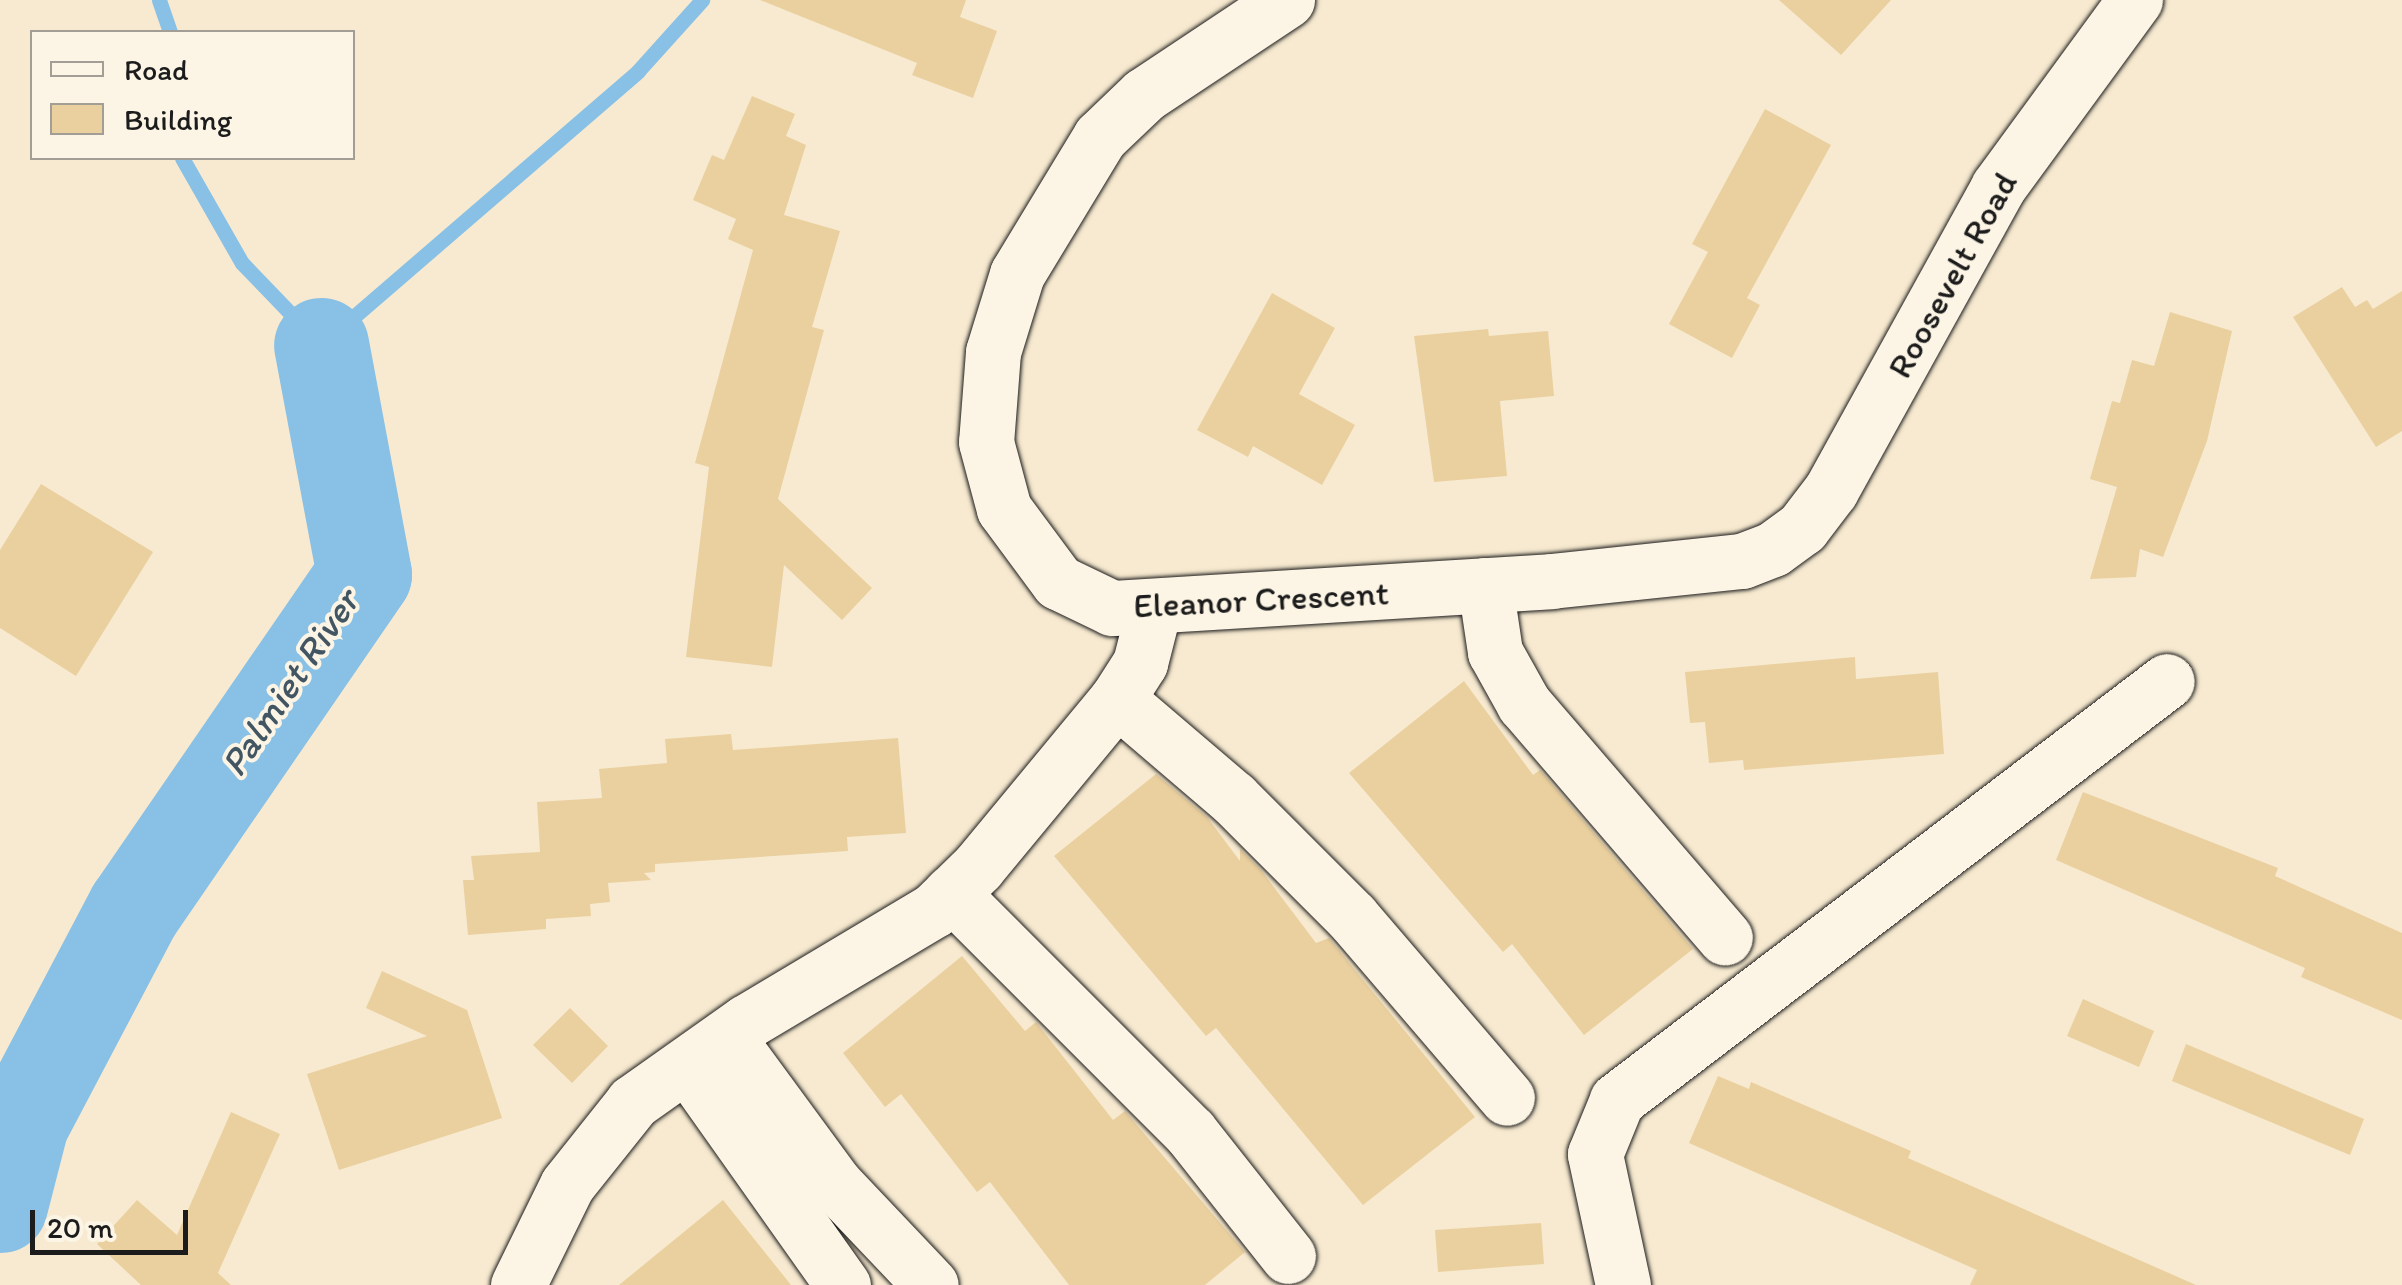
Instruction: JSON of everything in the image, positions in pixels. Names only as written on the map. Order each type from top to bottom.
[{"type":"street","name":"Eleanor Crescent","points":[[1287,0],[1144,95],[1100,136],[1017,274],[993,352],[986,442],[1004,510],[1076,595],[1112,608],[1154,608],[1485,585],[1742,561],[1772,548]]},
{"type":"street","name":"Roosevelt Road","points":[[1772,548],[1802,528],[1831,490],[1998,186],[2135,0]]},
{"type":"street","points":[[1485,585],[1494,652],[1524,704],[1725,938]]},
{"type":"street","points":[[518,1285],[567,1185],[604,1132],[707,1051],[951,893],[1117,699],[1140,663],[1154,608]]},
{"type":"street","points":[[1622,1285],[1597,1184],[1596,1136],[1605,1117],[1646,1072],[1840,952],[2168,682]]},
{"type":"street","points":[[1117,699],[1234,798],[1352,917],[1507,1098]]},
{"type":"street","points":[[951,893],[1190,1132],[1288,1256]]},
{"type":"street","points":[[707,1051],[843,1285]]},
{"type":"street","points":[[707,1051],[931,1285]]},
{"type":"building","points":[[760,0],[966,0],[960,17],[997,31],[973,98],[912,75],[917,63]]},
{"type":"building","points":[[1779,0],[1891,0],[1841,55]]},
{"type":"building","points":[[752,96],[795,114],[786,136],[806,145],[784,215],[840,231],[812,327],[824,330],[778,499],[872,588],[842,620],[784,565],[772,667],[686,657],[709,467],[695,463],[753,250],[728,239],[736,219],[693,200],[712,155],[724,160]]},
{"type":"building","points":[[1765,109],[1831,145],[1747,298],[1760,305],[1732,358],[1669,324],[1708,252],[1692,244]]},
{"type":"building","points":[[2342,287],[2355,307],[2367,300],[2373,309],[2402,291],[2402,431],[2376,447],[2293,317]]},
{"type":"building","points":[[1272,293],[1335,328],[1299,394],[1355,425],[1322,485],[1253,446],[1248,457],[1197,430]]},
{"type":"building","points":[[2170,312],[2232,331],[2207,441],[2163,557],[2140,549],[2136,577],[2090,579],[2117,487],[2090,479],[2112,401],[2120,403],[2132,360],[2154,366]]},
{"type":"building","points":[[1488,329],[1489,336],[1548,331],[1554,396],[1500,401],[1507,476],[1434,482],[1414,336]]},
{"type":"building","points":[[41,484],[153,552],[76,676],[0,628],[0,550]]},
{"type":"building","points":[[1855,657],[1856,679],[1938,672],[1944,754],[1744,770],[1743,760],[1709,763],[1705,722],[1690,723],[1685,672]]},
{"type":"building","points":[[1464,681],[1533,775],[1540,770],[1693,949],[1584,1035],[1512,944],[1503,952],[1349,773]]},
{"type":"building","points":[[731,734],[733,750],[898,738],[906,833],[847,837],[848,851],[655,864],[655,872],[644,873],[651,880],[608,883],[610,902],[590,904],[591,916],[546,919],[546,929],[468,935],[463,880],[474,880],[471,856],[540,852],[537,802],[602,798],[599,769],[667,763],[665,739]]},
{"type":"building","points":[[1156,774],[1207,817],[1240,861],[1240,849],[1261,870],[1316,943],[1329,938],[1475,1117],[1363,1205],[1216,1028],[1206,1036],[1054,856]]},
{"type":"building","points":[[2083,792],[2278,868],[2275,876],[2402,933],[2402,1020],[2301,977],[2305,968],[2056,860]]},
{"type":"building","points":[[962,956],[1025,1031],[1036,1022],[1113,1120],[1125,1111],[1245,1252],[1205,1285],[1069,1285],[990,1182],[977,1192],[901,1094],[885,1107],[843,1053]]},
{"type":"building","points":[[382,971],[467,1010],[502,1118],[339,1170],[307,1074],[427,1036],[366,1008]]},
{"type":"building","points":[[2083,999],[2154,1031],[2139,1067],[2067,1036]]},
{"type":"building","points":[[570,1008],[608,1046],[572,1083],[533,1045]]},
{"type":"building","points":[[2186,1044],[2364,1119],[2350,1155],[2172,1081]]},
{"type":"building","points":[[1718,1076],[1749,1089],[1751,1082],[1911,1151],[1908,1158],[2196,1285],[1970,1285],[1977,1270],[1689,1143]]},
{"type":"building","points":[[231,1112],[280,1134],[218,1273],[231,1285],[141,1285],[97,1244],[137,1200],[177,1235]]},
{"type":"building","points":[[723,1200],[791,1285],[619,1285]]},
{"type":"building","points":[[1541,1223],[1544,1264],[1438,1272],[1435,1230]]},
{"type":"waterway","name":"Palmiet River","points":[[159,0],[169,30]]},
{"type":"waterway","points":[[183,160],[242,263],[321,345],[638,71],[702,0]]},
{"type":"waterway","name":"Palmiet River","points":[[0,1205],[21,1123],[134,909],[364,574],[321,345]]}]
